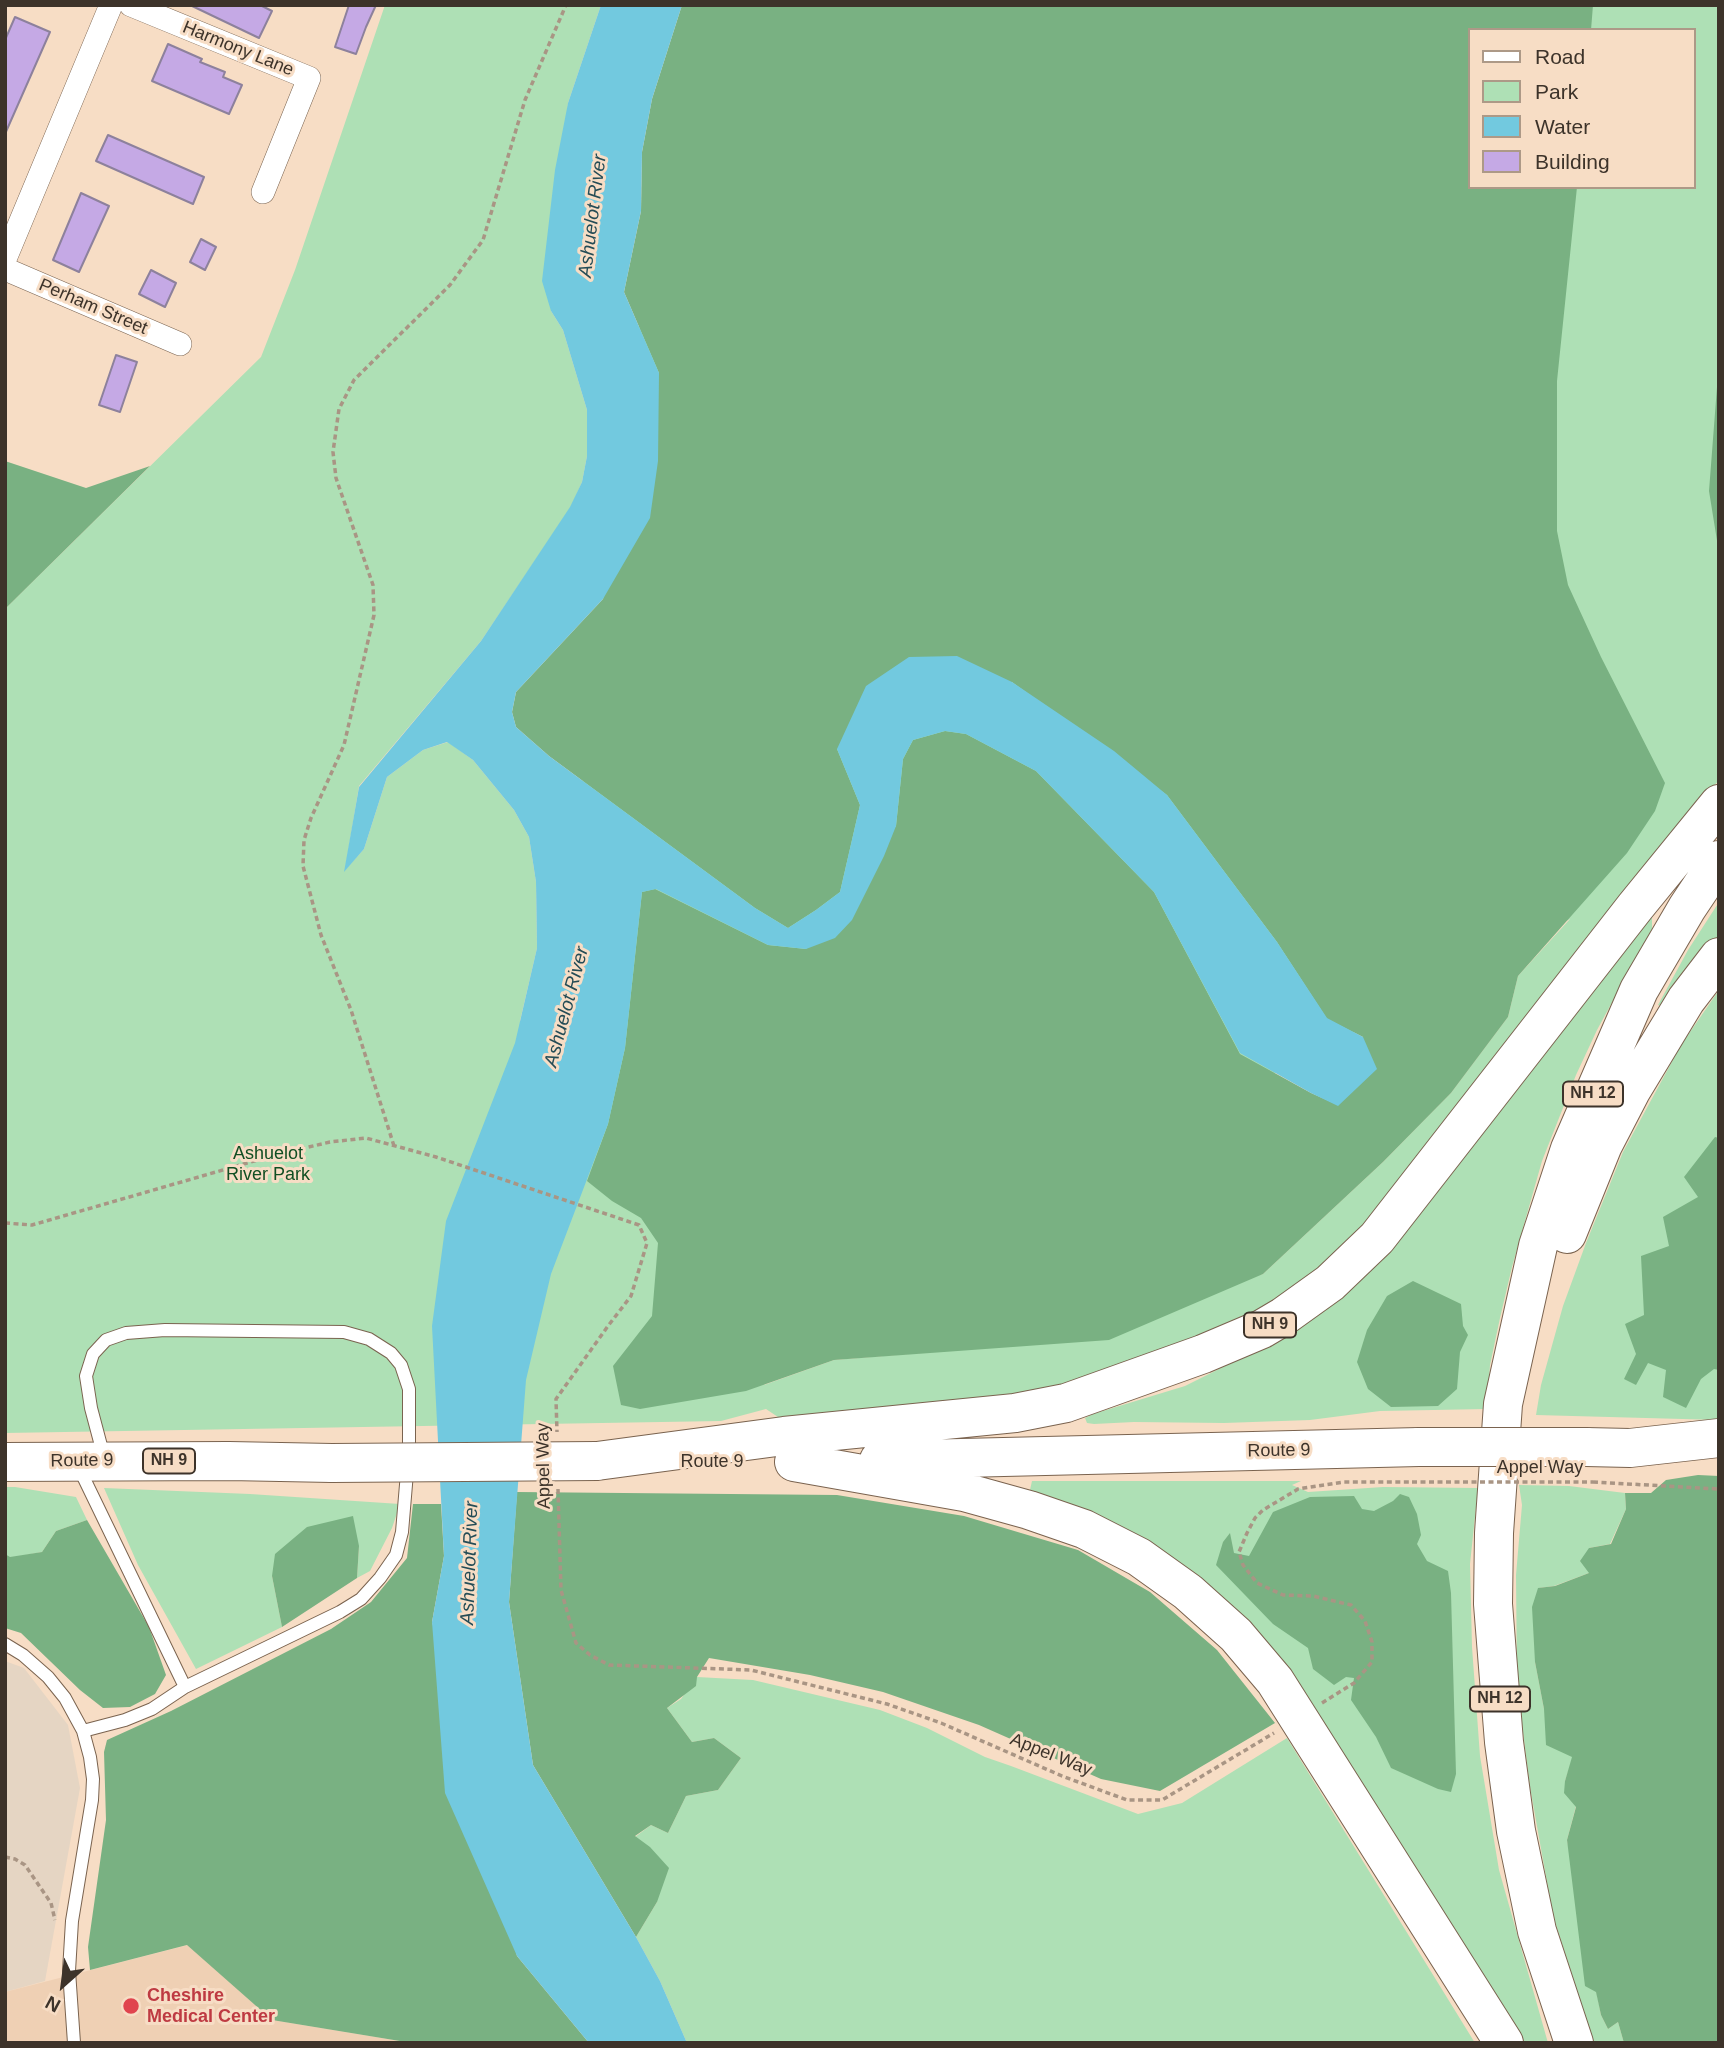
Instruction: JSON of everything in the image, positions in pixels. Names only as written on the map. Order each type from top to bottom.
[{"type":"highway","name":"NH 9","points":[[597,1461],[784,1436],[1028,1410],[1066,1402],[1114,1386],[1203,1354],[1273,1323],[1330,1283],[1377,1238],[1719,804]]},
{"type":"highway","name":"NH 12","points":[[1574,2043],[1536,1931],[1516,1831],[1503,1731],[1493,1604],[1494,1533],[1503,1404],[1538,1246],[1570,1149],[1639,990],[1719,860]]},
{"type":"highway","points":[[1515,1347],[1561,1249],[1603,1145],[1631,1091],[1686,1000],[1719,957]]},
{"type":"highway","points":[[1630,1448],[1719,1438]]},
{"type":"highway","name":"NH 9","points":[[1415,1465],[1589,1465],[1630,1448],[1719,1462]]},
{"type":"highway","name":"Route 9","points":[[5,1462],[597,1461],[1415,1465]]},
{"type":"highway","points":[[794,1462],[964,1492],[1029,1510],[1084,1529],[1139,1557],[1188,1592],[1236,1635],[1275,1681],[1504,2043]]},
{"type":"street","points":[[5,258],[111,5]]},
{"type":"street","name":"Harmony Lane","points":[[131,5],[309,78],[263,192]]},
{"type":"street","name":"Perham Street","points":[[5,269],[180,344]]},
{"type":"lane","points":[[83,1731],[125,1720],[152,1709],[185,1688],[340,1612],[361,1599],[380,1578],[396,1555],[402,1532],[409,1449],[409,1389],[401,1365],[391,1353],[369,1339],[344,1332],[165,1330],[126,1333],[106,1340],[93,1354],[86,1376],[91,1408],[90,1461],[185,1688]]},
{"type":"lane","points":[[5,1644],[23,1655],[48,1677],[65,1698],[83,1731],[90,1757],[92,1800],[72,1921],[69,1971],[74,2043]]},
{"type":"path","points":[[394,1146],[351,1010],[321,935],[303,866],[304,840],[311,818],[344,745],[374,615],[373,584],[336,478],[333,452],[339,409],[354,380],[450,285],[483,240],[525,100],[566,5]]},
{"type":"path","name":"Appel Way","points":[[5,1223],[32,1224],[275,1155],[330,1142],[366,1138],[436,1157],[639,1225],[647,1243],[631,1296],[556,1399],[557,1440]]},
{"type":"path","name":"Appel Way","points":[[1320,1704],[1354,1683],[1373,1662],[1372,1642],[1364,1621],[1351,1605],[1312,1596],[1283,1595],[1256,1583],[1243,1565],[1239,1552],[1255,1518],[1263,1510],[1298,1489],[1344,1482],[1415,1465],[1589,1465],[1719,1489]]},
{"type":"path","name":"Appel Way","points":[[558,1481],[561,1590],[576,1643],[609,1665],[751,1670],[887,1704],[941,1723],[1062,1776],[1127,1800],[1162,1800],[1277,1731]]},
{"type":"path","points":[[5,1857],[15,1858],[25,1865],[36,1879],[51,1903],[56,1930]]},
{"type":"shaded area","points":[[5,1661],[24,1668],[68,1725],[80,1788],[45,1981],[5,1992]]},
{"type":"shaded area","name":"Cheshire Medical Center","points":[[188,1945],[272,2020],[412,2043],[5,2043],[5,1992]]},
{"type":"green space","name":"Ashuelot River Park","points":[[385,5],[601,5],[568,103],[551,311],[563,330],[587,410],[587,456],[582,482],[571,507],[481,641],[359,786],[345,870],[364,849],[387,777],[423,750],[448,742],[473,760],[514,810],[529,837],[536,882],[537,948],[520,1021],[553,1049],[603,599],[682,5],[1719,5],[1719,780],[1617,903],[1341,1258],[1269,1314],[1047,1396],[787,1423],[766,1409],[721,1421],[5,1433],[5,609],[261,357],[295,270]],"holes":[[[1570,919],[1518,976],[1508,1017],[1451,1093],[1383,1162],[1263,1274],[958,1350],[834,1360],[764,1385],[838,1301]]]},
{"type":"green space","points":[[682,5],[1593,5],[1591,28],[1468,28],[1468,189],[1577,189],[1557,381],[1557,531],[1568,585],[1665,783],[1655,811],[1627,853],[1518,976],[1508,1017],[1451,1093],[1383,1162],[1263,1274],[1109,1340],[834,1360],[746,1391],[640,1409],[621,1405],[613,1366],[652,1316],[658,1243],[641,1218],[612,1201],[587,1181],[608,1124],[625,1048],[642,892],[655,889],[768,945],[806,949],[896,826],[903,759],[913,740],[945,731],[966,734],[1036,771],[1154,892],[1240,1054],[1338,1105],[1363,1037],[1327,1019],[1277,942],[1167,795],[1012,682],[837,749],[860,805],[840,892],[788,928],[755,908],[549,756],[516,727],[512,712],[516,692],[603,599],[659,373],[624,292],[641,211],[642,152],[652,99]]},
{"type":"green space","points":[[1719,361],[1719,553],[1709,491]]},
{"type":"green space","points":[[5,461],[86,488],[150,466],[5,609]]},
{"type":"green space","points":[[1719,902],[1719,947],[1671,1010],[1658,1005],[1688,950]]},
{"type":"green space","points":[[1652,916],[1652,929],[1597,1030],[1542,1161],[1500,1318],[1490,1365],[1487,1409],[1380,1411],[1310,1420],[1087,1423],[1085,1418],[1093,1414],[1185,1386],[1263,1347]]},
{"type":"green space","points":[[1719,990],[1719,1420],[1536,1415],[1541,1385],[1563,1306],[1623,1152],[1681,1045]]},
{"type":"green space","points":[[1715,1137],[1719,1138],[1719,1370],[1714,1369],[1701,1379],[1686,1408],[1663,1397],[1666,1370],[1648,1363],[1636,1385],[1624,1379],[1636,1354],[1625,1324],[1644,1315],[1641,1256],[1669,1246],[1663,1217],[1698,1197],[1684,1177]]},
{"type":"green space","points":[[1413,1281],[1461,1304],[1463,1326],[1468,1335],[1460,1352],[1457,1389],[1438,1406],[1391,1407],[1368,1389],[1357,1362],[1367,1330],[1387,1296]]},
{"type":"green space","points":[[1698,1475],[1719,1476],[1719,2043],[1624,2043],[1618,2022],[1608,2029],[1601,2015],[1596,1992],[1585,1986],[1567,1840],[1576,1807],[1564,1793],[1572,1757],[1546,1745],[1544,1709],[1535,1662],[1532,1607],[1538,1588],[1555,1586],[1589,1573],[1580,1561],[1589,1548],[1611,1544],[1626,1509],[1625,1493],[1651,1493],[1666,1480]]},
{"type":"green space","points":[[1032,1481],[1301,1481],[1292,1485],[1308,1492],[1383,1487],[1478,1488],[1470,1564],[1472,1647],[1480,1756],[1499,1870],[1548,2043],[1511,2043],[1282,1679],[1030,1490]]},
{"type":"green space","points":[[1519,1485],[1569,1486],[1625,1493],[1626,1509],[1610,1544],[1589,1548],[1589,1573],[1554,1586],[1539,1588],[1535,1662],[1544,1709],[1567,1753],[1573,1757],[1565,1781],[1576,1806],[1567,1840],[1601,2015],[1608,2029],[1618,2022],[1624,2043],[1594,2043],[1553,1916],[1530,1787],[1517,1685],[1516,1575],[1522,1505]]},
{"type":"green space","points":[[5,1487],[76,1497],[87,1520],[56,1531],[42,1552],[10,1558],[5,1554]]},
{"type":"green space","points":[[104,1488],[400,1504],[392,1528],[370,1571],[357,1578],[359,1546],[272,1576],[282,1627],[196,1669],[138,1565]]},
{"type":"green space","points":[[517,1492],[837,1495],[964,1516],[1078,1550],[1150,1592],[1217,1650],[1275,1723],[1160,1791],[1101,1779],[979,1725],[883,1692],[810,1675],[709,1658],[697,1677],[696,1686],[667,1708],[692,1742],[714,1738],[741,1758],[718,1790],[686,1796],[668,1833],[651,1825],[635,1836],[650,1847],[669,1868],[657,1902],[636,1937],[533,1765],[509,1602]]},
{"type":"green space","points":[[1400,1494],[1409,1497],[1417,1514],[1421,1535],[1417,1544],[1427,1561],[1448,1571],[1451,1593],[1456,1774],[1451,1792],[1391,1768],[1376,1737],[1351,1700],[1354,1678],[1346,1677],[1334,1685],[1313,1669],[1308,1648],[1273,1624],[1216,1565],[1223,1542],[1230,1533],[1234,1553],[1249,1556],[1273,1512],[1310,1497],[1354,1496],[1362,1509],[1374,1511]]},
{"type":"green space","points":[[413,1504],[441,1504],[444,1556],[432,1622],[517,1956],[589,2043],[412,2043],[272,2020],[187,1945],[90,1970],[88,1947],[106,1820],[104,1752],[107,1740],[171,1711],[331,1629],[371,1602],[407,1558]]},
{"type":"green space","points":[[353,1516],[359,1546],[357,1578],[282,1627],[272,1576],[275,1554],[307,1527]]},
{"type":"green space","points":[[87,1520],[149,1627],[166,1675],[155,1694],[130,1707],[103,1708],[80,1690],[21,1633],[5,1628],[5,1554],[10,1557],[42,1552],[56,1531]]},
{"type":"green space","points":[[697,1677],[753,1680],[880,1710],[927,1728],[985,1757],[1138,1814],[1182,1803],[1287,1738],[1475,2043],[687,2043],[660,1981],[636,1937],[657,1902],[635,1837],[651,1825],[668,1833],[686,1796],[718,1790],[741,1758],[714,1738],[692,1742],[667,1708],[681,1699]]},
{"type":"water","name":"Ashuelot River","points":[[601,5],[682,5],[652,99],[642,152],[641,211],[624,292],[659,373],[658,461],[650,518],[603,599],[516,692],[512,712],[516,727],[549,756],[755,908],[788,928],[840,892],[860,805],[837,749],[866,686],[909,657],[957,656],[1012,682],[1114,751],[1167,795],[1277,942],[1327,1018],[1363,1037],[1377,1069],[1338,1106],[1240,1053],[1154,892],[1036,771],[966,734],[945,731],[913,740],[903,759],[896,826],[852,920],[835,938],[806,949],[768,945],[656,889],[642,892],[625,1048],[608,1124],[551,1274],[526,1380],[509,1602],[533,1765],[636,1937],[660,1981],[687,2043],[589,2043],[517,1956],[445,1793],[432,1622],[444,1556],[432,1326],[446,1221],[515,1043],[537,948],[536,882],[529,837],[514,810],[473,760],[447,742],[423,750],[387,777],[364,849],[344,872],[359,787],[481,641],[570,507],[582,482],[587,456],[587,410],[563,330],[551,311],[542,281],[555,170],[568,103]]},
{"type":"building","points":[[190,5],[260,5],[272,11],[259,38]]},
{"type":"building","points":[[349,5],[376,5],[356,54],[335,47]]},
{"type":"building","points":[[15,17],[50,32],[5,134],[5,40]]},
{"type":"building","points":[[168,44],[202,59],[200,62],[225,72],[223,77],[242,85],[229,114],[152,81]]},
{"type":"building","points":[[108,135],[204,177],[193,204],[96,161]]},
{"type":"building","points":[[81,193],[109,206],[79,272],[53,260]]},
{"type":"building","points":[[201,239],[216,247],[205,270],[190,262]]},
{"type":"building","points":[[151,270],[176,283],[165,307],[139,294]]},
{"type":"building","points":[[116,355],[137,362],[120,412],[99,405]]},
{"type":"place","name":"Cheshire Medical Center","points":[[131,2006]]}]
